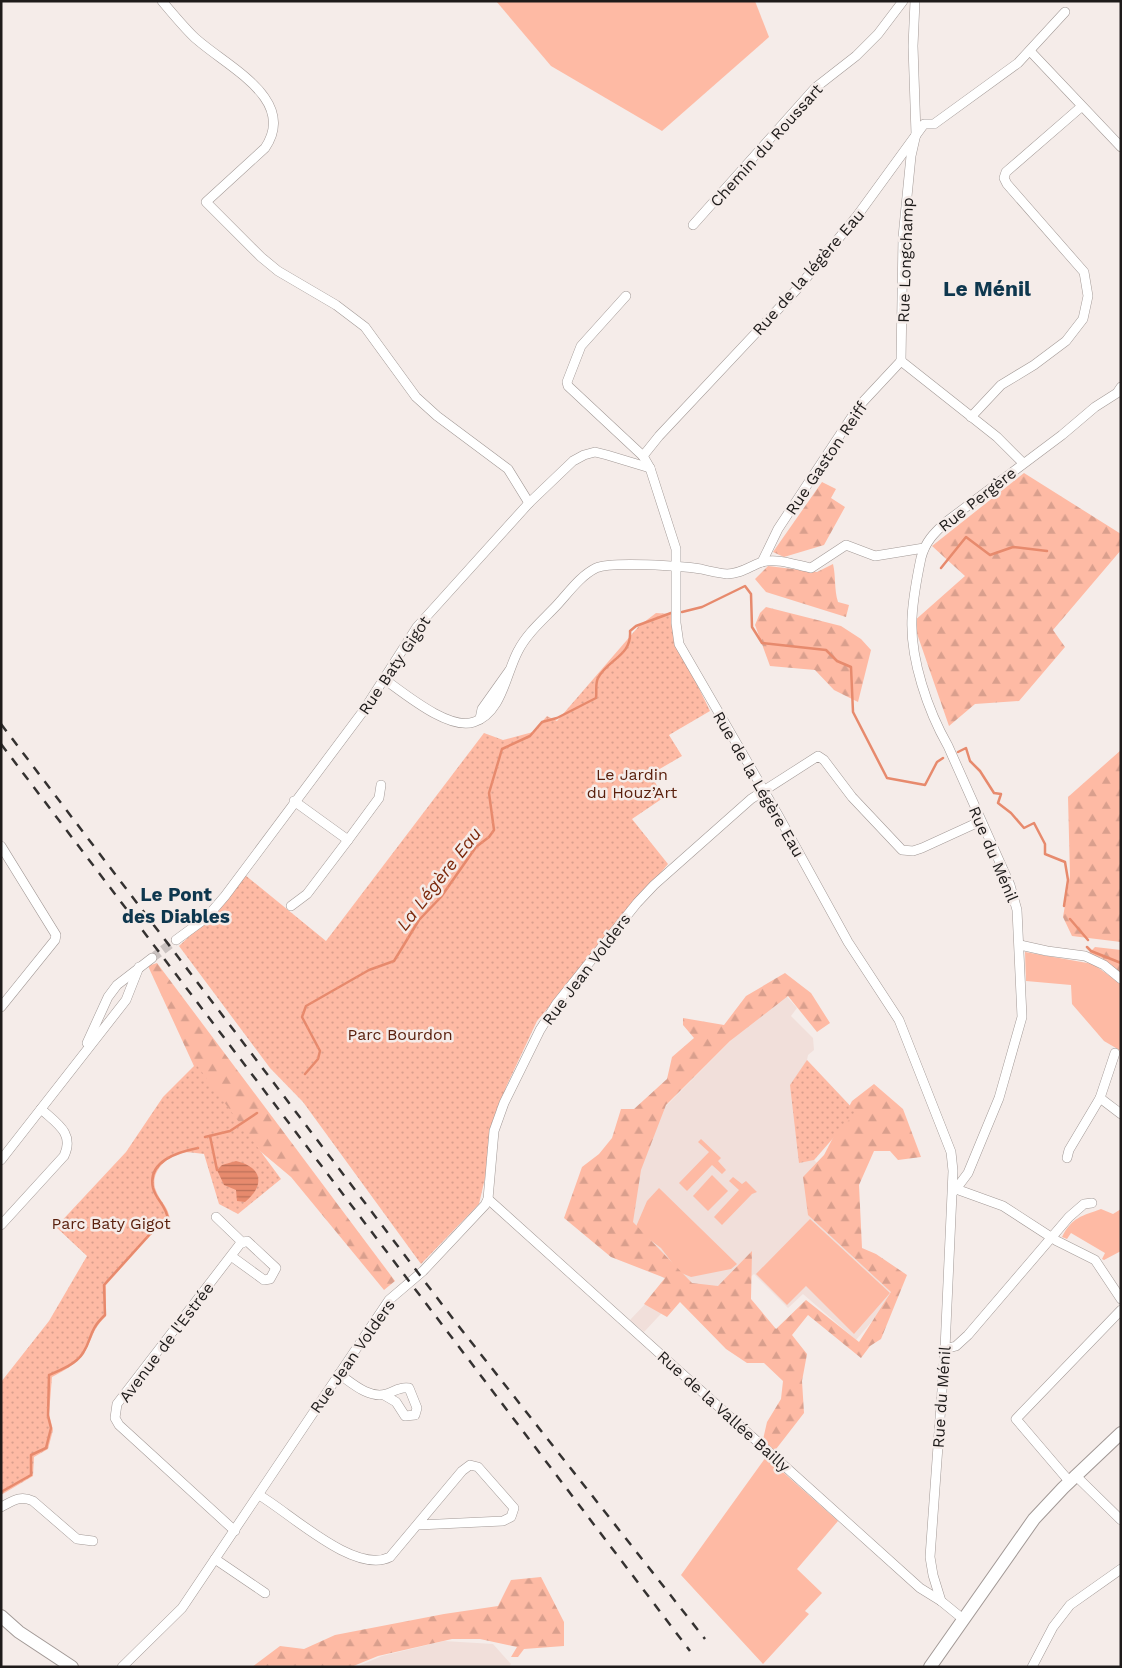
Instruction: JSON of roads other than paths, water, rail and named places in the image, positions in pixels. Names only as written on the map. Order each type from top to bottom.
[{"type":"main road","points":[[930,1667],[1034,1519],[1072,1478],[1121,1433]]},
{"type":"main road","points":[[1,1616],[19,1632],[72,1667]]},
{"type":"street","points":[[162,1],[193,36],[253,84],[270,105],[275,122],[272,138],[265,148],[206,202],[261,257],[278,271],[336,305],[365,327],[416,397],[437,416],[508,469],[530,503]]},
{"type":"street","name":"Chemin du Roussart","points":[[693,226],[815,88],[856,56],[878,34],[903,1]]},
{"type":"street","name":"Rue Longchamp","points":[[901,361],[903,237],[911,156],[916,134],[913,46],[915,1]]},
{"type":"street","points":[[916,134],[924,124],[934,124],[1002,76],[1030,51],[1065,12]]},
{"type":"street","points":[[1030,51],[1081,107],[1121,147]]},
{"type":"street","points":[[971,416],[1001,385],[1034,365],[1066,341],[1083,319],[1088,296],[1084,272],[1007,184],[1004,178],[1006,172],[1081,107]]},
{"type":"street","name":"Rue de la légère Eau","points":[[644,456],[659,436],[712,381],[764,322],[798,288],[839,239],[916,134]]},
{"type":"street","points":[[626,296],[580,346],[567,382],[570,390],[644,456]]},
{"type":"street","points":[[901,361],[997,437],[1023,463]]},
{"type":"street","name":"Rue Gaston Reiff","points":[[762,562],[778,529],[859,406],[901,361]]},
{"type":"street","name":"Rue Pergère","points":[[924,548],[934,533],[946,522],[1121,388]]},
{"type":"street","name":"Rue Baty Gigot","points":[[176,940],[206,918],[364,710],[426,615],[530,503],[573,461],[584,455],[595,452],[650,468]]},
{"type":"street","name":"Rue de la Légère Eau","points":[[644,456],[650,468],[676,548],[676,623],[679,644],[848,942],[899,1020],[951,1152],[954,1191]]},
{"type":"street","points":[[384,679],[438,715],[454,722],[474,722],[489,713],[507,681],[509,671],[519,649],[533,630],[586,575],[597,568],[615,563],[699,569],[728,574],[745,570],[762,562],[778,561],[811,568],[846,545],[875,556],[924,548]]},
{"type":"street","name":"Rue du Ménil","points":[[924,548],[912,618],[919,670],[936,725],[981,821],[1018,910],[1022,1017],[1008,1072],[968,1174],[954,1191],[930,1557],[932,1575],[941,1601]]},
{"type":"street","name":"Rue Jean Volders","points":[[122,1667],[177,1615],[389,1300],[423,1271],[481,1210],[488,1199],[493,1140],[498,1122],[540,1030],[557,1004],[637,903],[654,885],[764,791],[818,756],[824,760],[852,797],[902,850],[922,848],[981,821]]},
{"type":"street","points":[[291,906],[308,894],[379,798],[381,785]]},
{"type":"street","points":[[294,801],[348,840]]},
{"type":"street","points":[[1,1007],[55,940],[56,935],[3,853]]},
{"type":"street","points":[[1020,945],[1085,956],[1104,965],[1121,978]]},
{"type":"street","points":[[83,1053],[108,997],[117,985],[152,958]]},
{"type":"street","points":[[1,1160],[126,1000],[139,967]]},
{"type":"street","points":[[1067,1158],[1069,1150],[1100,1098],[1115,1053]]},
{"type":"street","points":[[1100,1098],[1121,1114]]},
{"type":"street","points":[[1,1224],[64,1156],[67,1150],[69,1144],[66,1134],[41,1109]]},
{"type":"street","points":[[954,1191],[1002,1206],[1053,1238],[1094,1260],[1121,1299]]},
{"type":"street","name":"Rue de la Vallée Bailly","points":[[488,1199],[913,1582],[963,1619]]},
{"type":"street","points":[[945,1349],[956,1346],[968,1335],[1077,1210],[1084,1204],[1092,1203]]},
{"type":"street","points":[[216,1217],[242,1242],[247,1241],[272,1262],[276,1268],[274,1275],[264,1280],[259,1278],[231,1256]]},
{"type":"street","name":"Avenue de l'Estrée","points":[[235,1531],[119,1425],[115,1411],[117,1404],[242,1242]]},
{"type":"street","points":[[1121,1310],[1016,1419],[1072,1478],[1121,1520]]},
{"type":"street","points":[[339,1374],[366,1392],[384,1395]]},
{"type":"street","points":[[259,1495],[346,1554],[373,1562],[390,1557],[462,1471],[470,1466],[478,1467],[514,1508],[511,1517],[503,1521],[418,1525]]},
{"type":"street","points":[[1,1507],[18,1498],[28,1498],[77,1539],[93,1541]]},
{"type":"street","points":[[215,1559],[265,1593]]},
{"type":"street","points":[[1032,1667],[1054,1627],[1070,1605],[1121,1569]]},
{"type":"waterway","points":[[941,568],[966,537],[990,555],[1013,547],[1047,551]]},
{"type":"waterway","name":"La Légère Eau","points":[[682,612],[702,607],[745,586],[751,594],[752,627],[762,643],[826,650],[837,661],[851,667],[853,712],[887,778],[925,785],[937,762],[943,758]]},
{"type":"waterway","name":"La Légère Eau","points":[[305,1074],[318,1059],[320,1051],[302,1017],[306,1006],[369,970],[394,961],[419,920],[441,897],[476,847],[489,837],[494,830],[489,793],[502,749],[530,736],[542,722],[557,718],[596,698],[598,678],[623,652],[630,639],[630,631],[636,626],[671,613]]},
{"type":"waterway","name":"La Légère Eau","points":[[958,752],[966,748],[970,761],[980,771],[994,793],[1001,794],[998,803],[1011,813],[1024,828],[1034,823],[1045,844],[1045,854],[1065,862],[1068,880],[1064,906]]},
{"type":"waterway","points":[[1070,919],[1088,940]]},
{"type":"waterway","name":"La Légère Eau","points":[[1087,947],[1091,951],[1121,963]]},
{"type":"waterway","name":"La Légère Eau","points":[[205,1137],[230,1131],[257,1113]]},
{"type":"waterway","points":[[210,1136],[217,1170]]},
{"type":"waterway","name":"La Légère Eau","points":[[1,1492],[31,1475],[31,1455],[46,1448],[51,1428],[48,1416],[49,1375],[63,1369],[83,1353],[93,1330],[105,1315],[104,1285],[150,1234],[168,1220],[166,1211],[153,1188],[152,1179],[155,1171],[159,1165],[173,1155],[198,1148]]},
{"type":"tunnel","points":[[152,958],[176,940]]},
{"type":"railway","points":[[1,724],[457,1324],[705,1639]]},
{"type":"railway","points":[[1,744],[690,1651]]},
{"type":"district","name":"Le Ménil","points":[[987,289]]},
{"type":"district","name":"Le Pont des Diables","points":[[176,905]]},
{"type":"park label","name":"Le Jardin du Houz’Art","points":[[632,783]]},
{"type":"park label","name":"Parc Bourdon","points":[[400,1034]]},
{"type":"park label","name":"Parc Baty Gigot","points":[[111,1223]]}]
